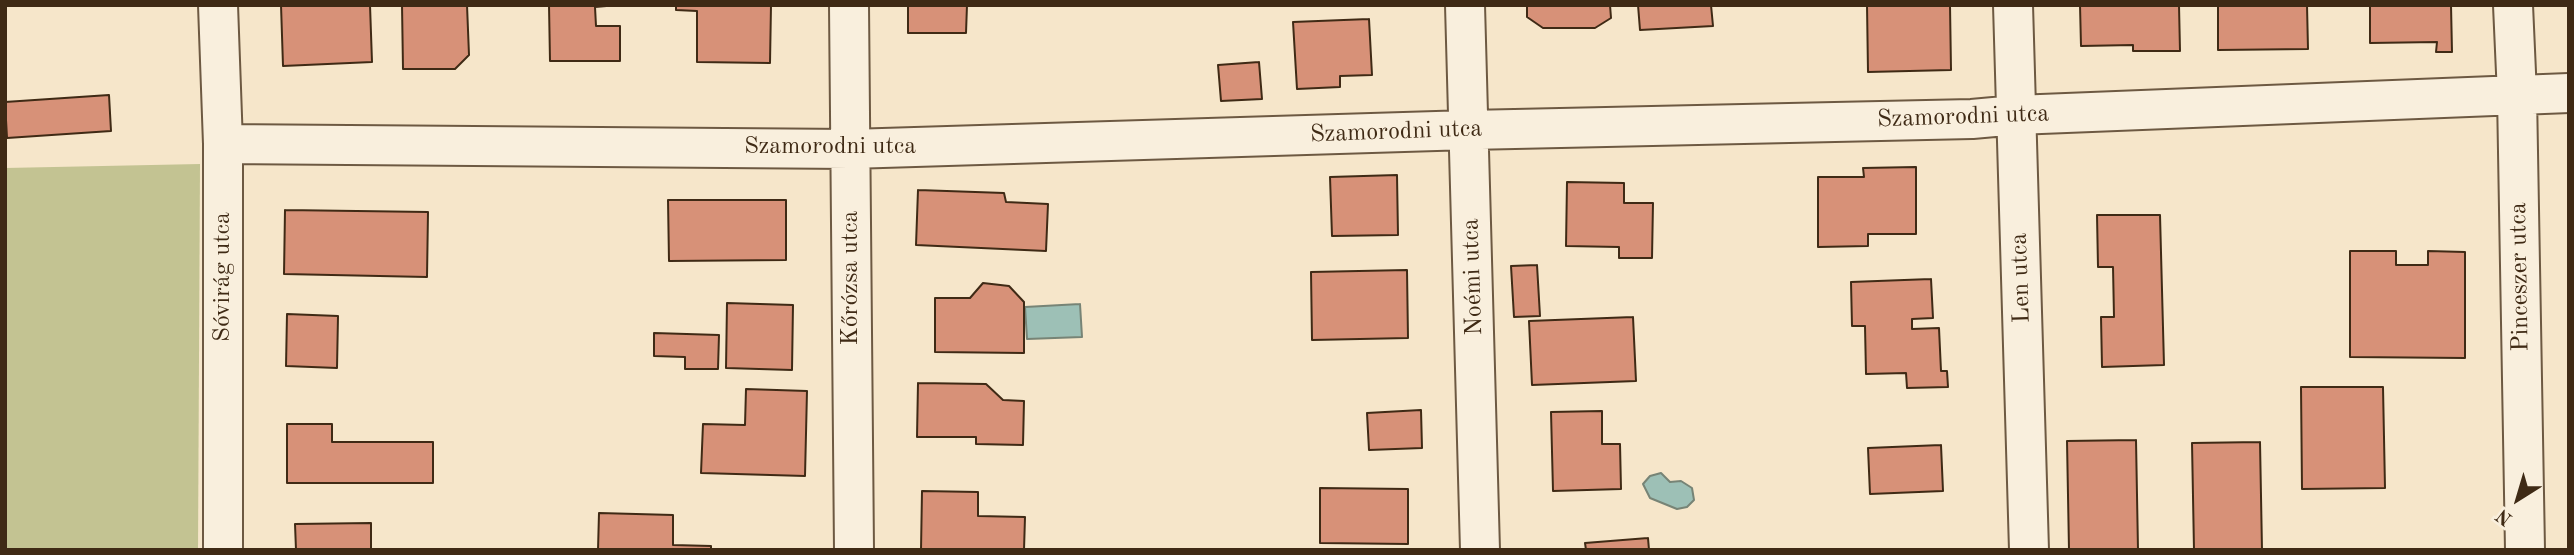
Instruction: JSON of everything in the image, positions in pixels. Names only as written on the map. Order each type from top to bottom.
[{"type":"street","name":"Sóvirág utca","points":[[218,5],[223,144],[223,550]]},
{"type":"street","name":"Kőrózsa utca","points":[[849,5],[854,550]]},
{"type":"street","name":"Noémi utca","points":[[1465,5],[1480,550]]},
{"type":"street","name":"Len utca","points":[[2012,5],[2029,550]]},
{"type":"street","name":"Pinceszer utca","points":[[2513,5],[2525,550]]},
{"type":"street","name":"Szamorodni utca","points":[[223,144],[850,149],[1469,130],[1972,119],[2569,93]]},
{"type":"green space","points":[[200,164],[198,550],[5,550],[5,168]]},
{"type":"water","points":[[1080,304],[1082,337],[1027,339],[1025,307]]},
{"type":"water","points":[[1661,473],[1670,482],[1681,481],[1692,488],[1694,500],[1687,507],[1677,509],[1650,498],[1643,484],[1650,476]]},
{"type":"building","points":[[281,5],[370,5],[372,62],[283,66]]},
{"type":"building","points":[[402,5],[467,5],[469,55],[455,69],[403,69]]},
{"type":"building","points":[[549,5],[618,5],[595,7],[596,26],[620,26],[620,61],[550,61]]},
{"type":"building","points":[[676,5],[771,5],[770,63],[697,62],[697,11],[676,10]]},
{"type":"building","points":[[908,5],[967,5],[966,33],[908,33]]},
{"type":"building","points":[[1527,5],[1610,5],[1611,18],[1595,28],[1543,28],[1527,17]]},
{"type":"building","points":[[1638,5],[1711,5],[1713,26],[1640,30]]},
{"type":"building","points":[[1867,5],[1950,5],[1951,70],[1868,72]]},
{"type":"building","points":[[2080,5],[2179,5],[2180,51],[2133,51],[2133,45],[2081,46]]},
{"type":"building","points":[[2218,5],[2307,5],[2308,49],[2218,50]]},
{"type":"building","points":[[2370,5],[2451,5],[2452,52],[2436,52],[2437,42],[2370,43]]},
{"type":"building","points":[[1369,19],[1372,75],[1340,76],[1340,87],[1297,89],[1293,22]]},
{"type":"building","points":[[1259,62],[1262,99],[1221,101],[1218,65]]},
{"type":"building","points":[[109,95],[111,131],[7,138],[5,102]]},
{"type":"building","points":[[1916,167],[1916,234],[1868,234],[1868,246],[1818,247],[1818,177],[1864,177],[1863,168]]},
{"type":"building","points":[[1397,175],[1398,235],[1332,236],[1330,177]]},
{"type":"building","points":[[1567,182],[1624,183],[1624,203],[1653,203],[1652,258],[1619,258],[1619,247],[1566,246]]},
{"type":"building","points":[[918,190],[1004,193],[1006,202],[1048,204],[1046,251],[916,245]]},
{"type":"building","points":[[668,200],[786,200],[786,260],[669,261]]},
{"type":"building","points":[[285,210],[428,212],[427,277],[284,274]]},
{"type":"building","points":[[2097,215],[2160,215],[2164,365],[2102,367],[2101,317],[2114,317],[2113,267],[2098,267]]},
{"type":"building","points":[[2350,251],[2396,251],[2396,265],[2428,265],[2428,251],[2465,252],[2465,358],[2350,357]]},
{"type":"building","points":[[1537,265],[1540,316],[1514,317],[1511,266]]},
{"type":"building","points":[[1407,270],[1408,338],[1312,340],[1311,272]]},
{"type":"building","points":[[1931,279],[1933,318],[1912,319],[1912,329],[1939,328],[1941,371],[1947,371],[1948,387],[1907,388],[1906,373],[1866,374],[1865,326],[1852,326],[1851,282]]},
{"type":"building","points":[[983,283],[1009,286],[1024,302],[1024,353],[935,352],[935,298],[970,298]]},
{"type":"building","points":[[727,303],[793,305],[792,370],[726,368]]},
{"type":"building","points":[[287,314],[338,316],[337,368],[286,366]]},
{"type":"building","points":[[1633,317],[1636,381],[1532,385],[1529,321]]},
{"type":"building","points":[[654,333],[719,335],[718,369],[685,369],[685,357],[654,356]]},
{"type":"building","points":[[918,383],[986,384],[1003,400],[1024,401],[1023,445],[976,444],[976,437],[917,437]]},
{"type":"building","points":[[2301,387],[2383,387],[2385,488],[2302,489]]},
{"type":"building","points":[[746,389],[807,391],[805,476],[701,473],[703,424],[745,425]]},
{"type":"building","points":[[1421,410],[1422,448],[1369,450],[1367,413]]},
{"type":"building","points":[[1602,411],[1602,444],[1620,444],[1621,489],[1553,491],[1551,412]]},
{"type":"building","points":[[287,424],[332,424],[332,442],[433,442],[433,483],[287,483]]},
{"type":"building","points":[[2136,440],[2138,550],[2069,550],[2067,441]]},
{"type":"building","points":[[2260,442],[2262,550],[2194,550],[2192,443]]},
{"type":"building","points":[[1941,445],[1943,491],[1870,494],[1868,448]]},
{"type":"building","points":[[1320,488],[1408,489],[1408,544],[1320,543]]},
{"type":"building","points":[[922,491],[978,492],[978,516],[1025,517],[1024,550],[921,550]]},
{"type":"building","points":[[599,513],[673,515],[673,545],[711,546],[711,550],[598,550]]},
{"type":"building","points":[[371,523],[371,550],[296,550],[295,524]]},
{"type":"building","points":[[1648,538],[1649,550],[1586,550],[1585,543]]}]
